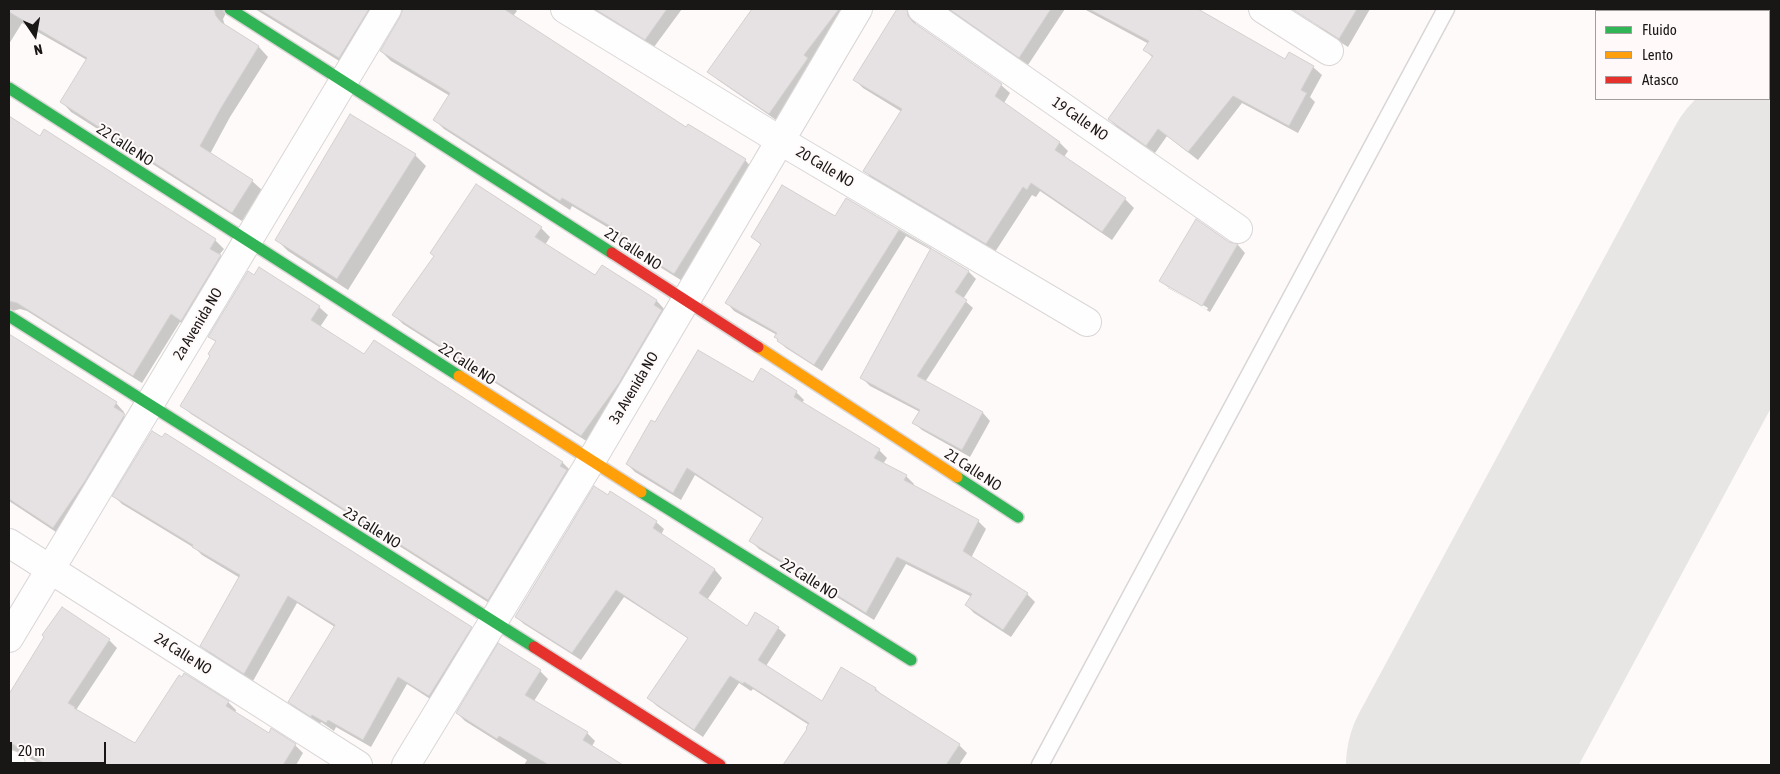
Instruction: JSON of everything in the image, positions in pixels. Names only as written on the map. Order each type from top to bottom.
[{"type":"street","name":"21 Calle NO","points":[[230,9],[686,300],[1018,517]]},
{"type":"street","name":"2a Avenida NO","points":[[9,638],[387,9]]},
{"type":"street","name":"20 Calle NO","points":[[565,9],[781,141],[1087,322]]},
{"type":"street","name":"3a Avenida NO","points":[[406,765],[591,461],[858,9]]},
{"type":"street","name":"19 Calle NO","points":[[922,9],[1238,229]]},
{"type":"street","points":[[1263,9],[1329,51]]},
{"type":"street","name":"22 Calle NO","points":[[9,88],[591,461],[911,660]]},
{"type":"street","name":"23 Calle NO","points":[[9,316],[720,765]]},
{"type":"street","name":"24 Calle NO","points":[[9,543],[358,765]]},
{"type":"lane","points":[[1040,765],[1446,9]]},
{"type":"building","points":[[9,9],[214,9],[216,16],[221,22],[259,46],[200,146],[253,180],[232,213],[60,102],[87,58],[9,12]]},
{"type":"building","points":[[259,9],[369,9],[339,58]]},
{"type":"building","points":[[403,9],[504,9],[686,127],[688,124],[746,159],[674,274],[618,238],[622,233],[562,198],[560,201],[433,120],[450,93],[380,51]]},
{"type":"building","points":[[595,9],[667,9],[645,40]]},
{"type":"building","points":[[752,9],[839,9],[804,55],[808,58],[769,114],[707,72]]},
{"type":"building","points":[[897,9],[907,9],[908,16],[913,22],[1002,84],[995,96],[1060,142],[1055,150],[1126,198],[1102,232],[1031,183],[1027,190],[1023,187],[986,244],[863,171],[902,109],[853,80]]},
{"type":"building","points":[[949,9],[1051,9],[1019,58]]},
{"type":"building","points":[[1089,9],[1198,9],[1285,59],[1289,52],[1314,66],[1301,90],[1307,93],[1289,126],[1233,96],[1188,152],[1158,129],[1146,146],[1108,119],[1153,56],[1143,50],[1149,41]]},
{"type":"building","points":[[1292,9],[1357,9],[1339,39]]},
{"type":"building","points":[[350,114],[416,154],[337,279],[275,240]]},
{"type":"building","points":[[9,116],[40,136],[44,129],[216,239],[210,249],[221,255],[181,321],[171,314],[133,376],[17,303],[9,301]]},
{"type":"building","points":[[476,184],[542,227],[535,237],[595,275],[602,265],[657,300],[654,305],[662,310],[619,383],[581,436],[392,315],[434,256],[430,253]]},
{"type":"building","points":[[782,185],[835,216],[846,198],[917,240],[899,230],[814,365],[777,341],[778,339],[774,337],[777,333],[725,303],[761,244],[751,237]]},
{"type":"building","points":[[1196,219],[1229,242],[1238,244],[1202,306],[1159,281]]},
{"type":"building","points":[[931,248],[969,271],[955,292],[967,300],[917,376],[983,412],[962,450],[912,423],[920,410],[860,378]]},
{"type":"building","points":[[259,267],[320,306],[311,320],[364,354],[374,340],[563,462],[560,466],[567,470],[488,600],[180,406],[210,356],[208,354],[216,341],[208,337],[248,271],[254,275]]},
{"type":"building","points":[[9,334],[117,402],[114,407],[125,414],[85,481],[53,528],[9,499]]},
{"type":"building","points":[[698,350],[753,382],[761,368],[797,391],[794,397],[880,449],[874,458],[907,475],[904,480],[979,520],[963,551],[1028,593],[1003,630],[965,605],[972,594],[897,557],[866,613],[749,541],[763,518],[687,468],[673,493],[626,464],[651,420],[655,422]]},
{"type":"building","points":[[152,431],[162,437],[165,433],[472,627],[429,696],[398,677],[363,740],[328,720],[326,723],[312,715],[311,717],[288,702],[335,625],[288,596],[244,674],[200,646],[240,575],[112,496]]},
{"type":"building","points":[[594,486],[608,495],[610,491],[657,521],[653,528],[715,569],[699,593],[747,626],[755,612],[779,627],[758,660],[822,701],[841,667],[960,744],[946,765],[783,765],[809,723],[744,682],[743,684],[730,676],[694,730],[647,698],[688,638],[616,590],[572,653],[515,617]]},
{"type":"building","points":[[62,607],[110,639],[68,703],[74,708],[135,743],[179,675],[182,677],[184,673],[229,701],[226,706],[269,733],[271,728],[296,744],[283,765],[47,765],[9,742],[9,694],[44,637],[42,635]]},
{"type":"building","points":[[498,643],[541,670],[525,695],[588,732],[583,740],[623,765],[549,765],[499,736],[497,739],[456,713]]},
{"type":"runway","points":[[1455,765],[1771,178]]},
{"type":"traffic: fast","points":[[230,9],[612,253]]},
{"type":"traffic: fast","points":[[9,88],[459,376]]},
{"type":"traffic: fast","points":[[9,316],[534,647]]},
{"type":"traffic: fast","points":[[957,477],[1018,517]]},
{"type":"traffic: fast","points":[[641,492],[911,660]]},
{"type":"traffic: slow","points":[[758,347],[957,477]]},
{"type":"traffic: slow","points":[[459,376],[641,492]]},
{"type":"traffic: jam","points":[[612,253],[758,347]]},
{"type":"traffic: jam","points":[[534,647],[720,765]]}]
